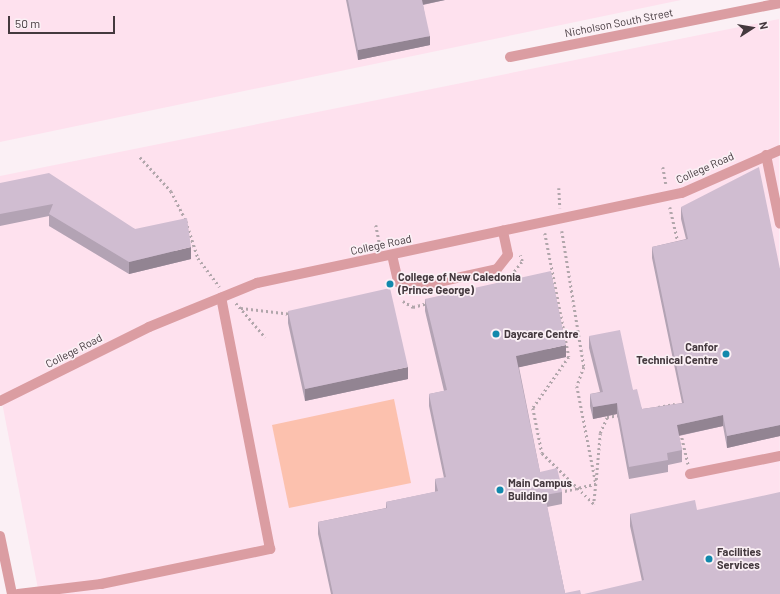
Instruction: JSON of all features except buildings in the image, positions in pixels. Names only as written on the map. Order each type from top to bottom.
[{"type":"street","name":"Nicholson South Street","points":[[510,56],[780,3]]},
{"type":"street","name":"College Road","points":[[0,401],[149,327],[257,283],[668,196],[780,150]]},
{"type":"street","points":[[766,155],[780,224]]},
{"type":"street","points":[[392,254],[398,282],[407,289],[497,269],[508,255],[503,231]]},
{"type":"street","points":[[18,594],[101,584],[270,549],[224,296]]},
{"type":"street","points":[[690,474],[780,456]]},
{"type":"street","points":[[0,536],[12,594]]},
{"type":"path","points":[[140,157],[171,191],[186,221],[198,258],[224,296],[241,308],[265,337]]},
{"type":"path","points":[[663,167],[678,245]]},
{"type":"path","points":[[562,227],[584,367],[577,386],[596,484]]},
{"type":"path","points":[[545,231],[569,357],[533,408],[542,454],[594,504],[600,433],[607,418],[622,414]]},
{"type":"path","points":[[241,308],[299,313]]},
{"type":"path","points":[[652,408],[675,404],[677,411]]},
{"type":"path","points":[[680,427],[690,474]]},
{"type":"path","points":[[560,492],[596,484]]},
{"type":"shaded area","points":[[0,0],[681,0],[0,142]]},
{"type":"shaded area","name":"College of New Caledonia (Prince George)","points":[[779,19],[780,594],[39,594],[0,392],[0,176]]},
{"type":"shaded area","points":[[394,399],[411,483],[289,508],[272,425]]},
{"type":"place","name":"College of New Caledonia (Prince George)","points":[[390,284]]},
{"type":"place","name":"Daycare Centre","points":[[496,334]]},
{"type":"place","name":"Canfor Technical Centre","points":[[726,354]]},
{"type":"place","name":"Main Campus Building","points":[[500,490]]},
{"type":"place","name":"Facilities Services","points":[[709,559]]}]
